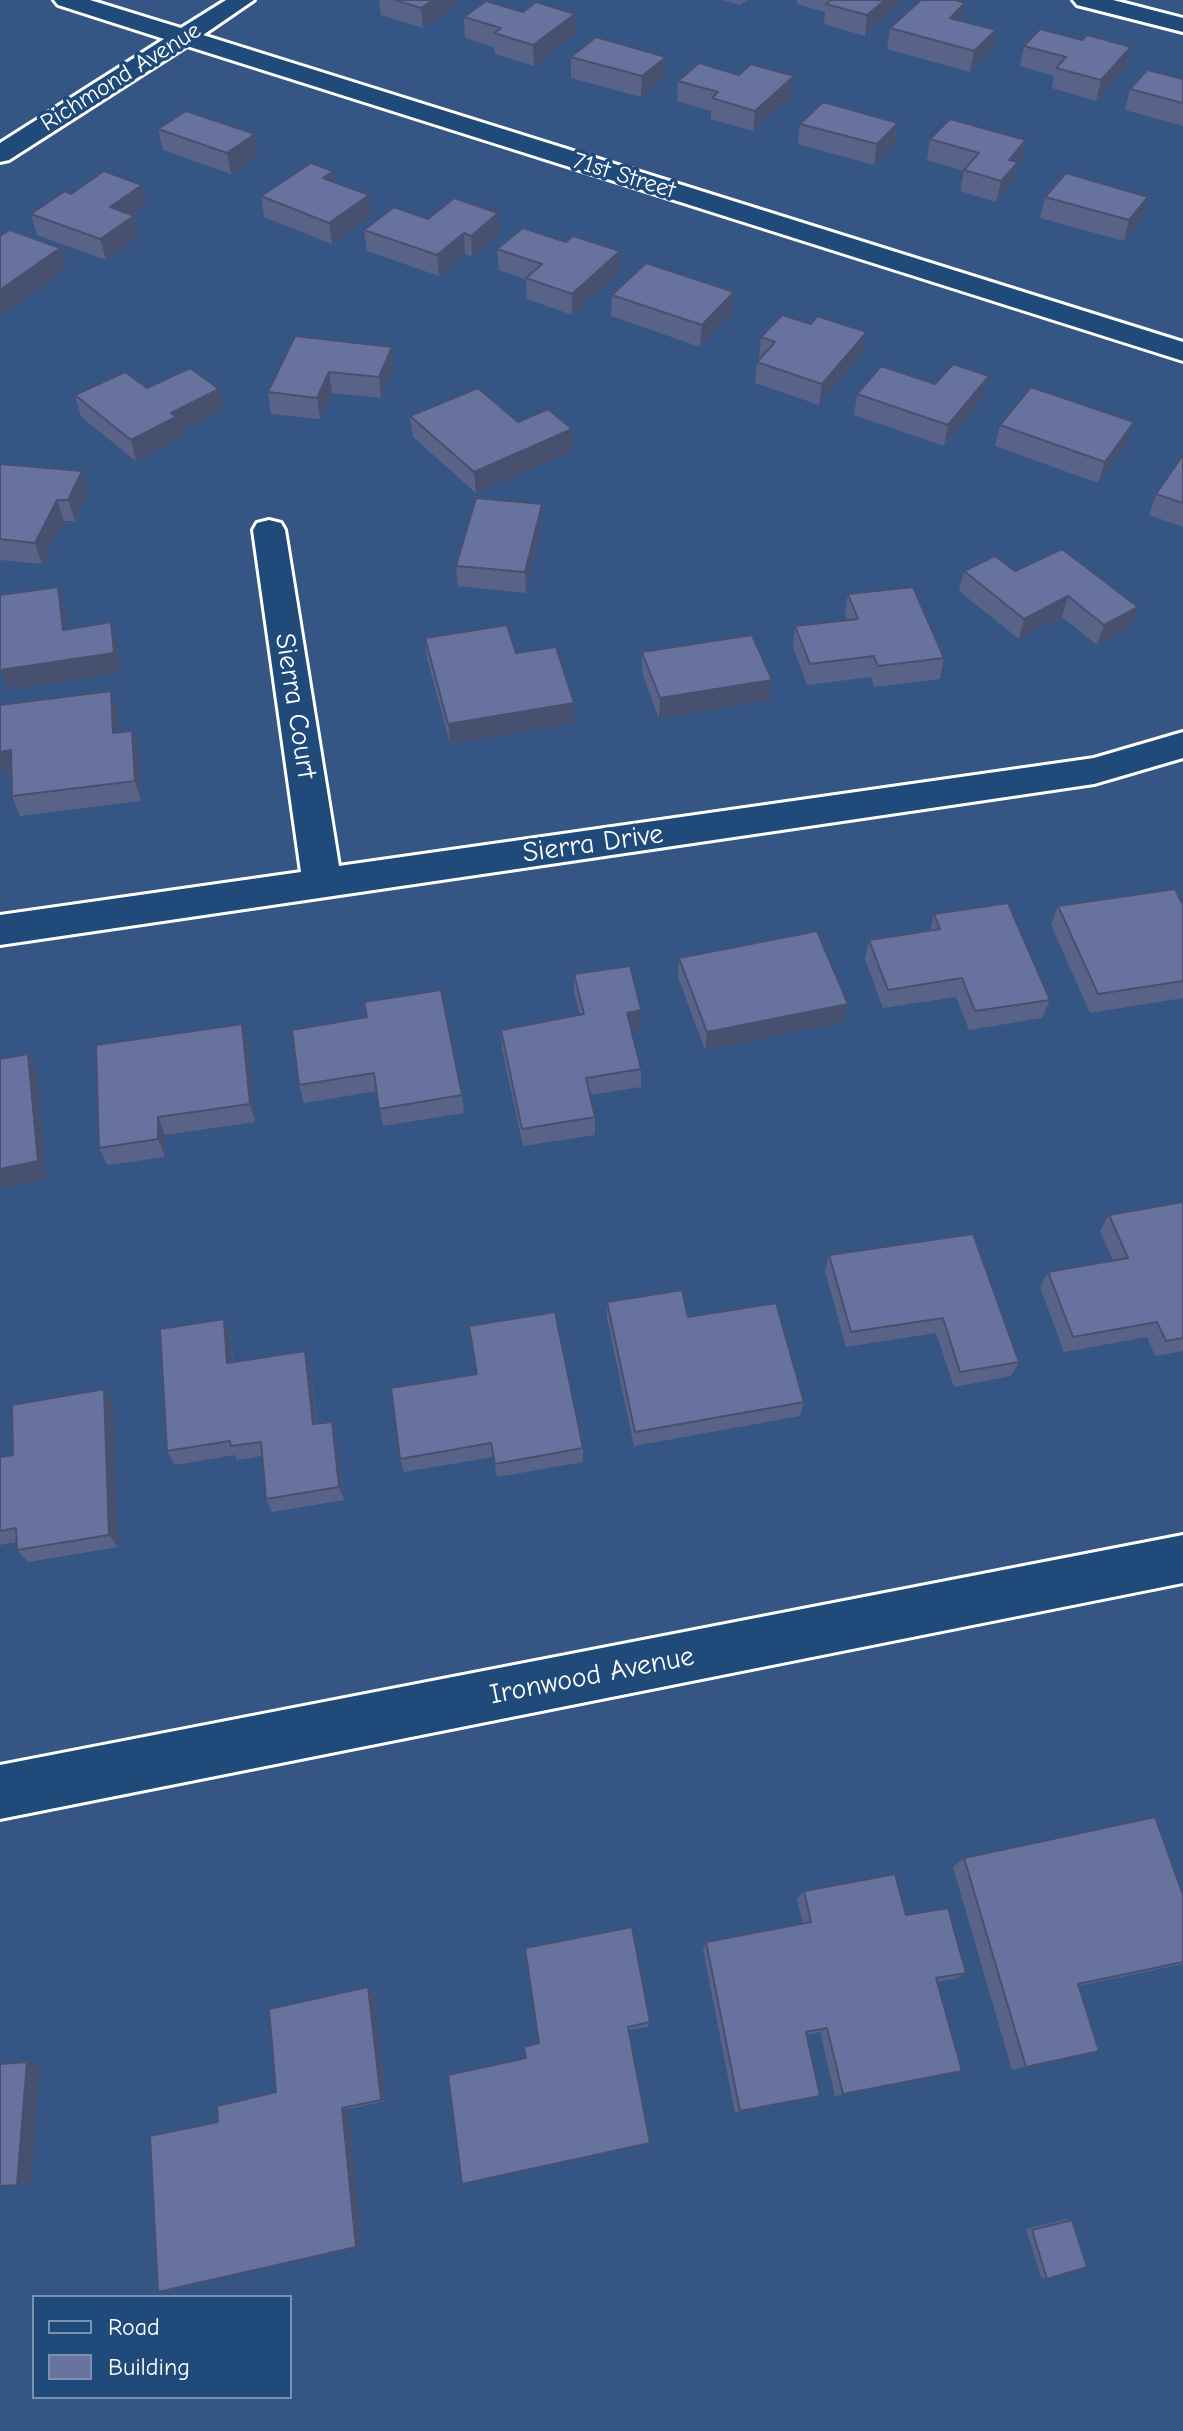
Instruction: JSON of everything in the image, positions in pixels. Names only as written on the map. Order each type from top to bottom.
[{"type":"street","name":"71st Street","points":[[66,0],[1183,352]]},
{"type":"street","name":"Richmond Avenue","points":[[0,154],[242,0]]},
{"type":"street","points":[[1085,0],[1183,25]]},
{"type":"street","name":"Sierra Court","points":[[269,530],[322,883]]},
{"type":"street","name":"Sierra Drive","points":[[0,930],[1094,771],[1183,745]]},
{"type":"street","name":"Ironwood Avenue","points":[[0,1792],[1183,1559]]},
{"type":"building","points":[[395,0],[433,0],[421,8]]},
{"type":"building","points":[[831,0],[885,0],[867,15],[826,4]]},
{"type":"building","points":[[921,0],[965,3],[950,18],[996,30],[974,51],[890,28]]},
{"type":"building","points":[[486,1],[523,12],[536,2],[575,14],[533,45],[494,33],[501,28],[464,17]]},
{"type":"building","points":[[1040,29],[1082,40],[1087,35],[1131,47],[1101,80],[1056,68],[1066,57],[1024,46]]},
{"type":"building","points":[[596,37],[666,57],[642,76],[571,57]]},
{"type":"building","points":[[699,63],[739,75],[751,64],[794,76],[755,111],[712,98],[718,92],[678,81]]},
{"type":"building","points":[[1147,70],[1183,79],[1183,103],[1130,89]]},
{"type":"building","points":[[823,102],[898,123],[877,144],[800,124]]},
{"type":"building","points":[[186,111],[255,134],[227,153],[158,129]]},
{"type":"building","points":[[950,119],[1026,140],[1009,160],[1018,162],[1001,181],[964,170],[979,153],[930,139]]},
{"type":"building","points":[[311,163],[333,171],[323,178],[369,195],[329,223],[261,196]]},
{"type":"building","points":[[104,171],[142,185],[110,207],[134,216],[100,239],[31,214],[65,191],[71,194]]},
{"type":"building","points":[[1066,173],[1148,197],[1129,220],[1045,197]]},
{"type":"building","points":[[454,198],[498,213],[471,236],[464,233],[437,255],[364,230],[394,207],[428,219]]},
{"type":"building","points":[[523,228],[566,242],[573,236],[620,251],[572,294],[526,278],[542,264],[497,249]]},
{"type":"building","points":[[10,230],[60,248],[0,290],[0,236]]},
{"type":"building","points":[[646,263],[734,292],[702,325],[612,295]]},
{"type":"building","points":[[782,315],[811,324],[817,316],[867,332],[822,384],[757,362],[775,342],[761,337]]},
{"type":"building","points":[[295,336],[392,347],[379,377],[329,372],[317,398],[268,392]]},
{"type":"building","points":[[953,364],[989,376],[948,425],[857,394],[881,366],[935,384]]},
{"type":"building","points":[[190,368],[219,389],[171,413],[176,417],[131,440],[75,395],[125,372],[147,388]]},
{"type":"building","points":[[1031,387],[1134,422],[1105,462],[1000,425]]},
{"type":"building","points":[[478,388],[518,422],[548,409],[572,429],[474,472],[410,416]]},
{"type":"building","points":[[1183,455],[1183,503],[1156,494]]},
{"type":"building","points":[[0,464],[82,471],[68,500],[57,500],[35,543],[0,539]]},
{"type":"building","points":[[476,498],[542,504],[525,572],[456,566]]},
{"type":"building","points":[[1062,549],[1138,607],[1104,625],[1068,596],[1024,619],[964,571],[995,556],[1015,571]]},
{"type":"building","points":[[58,587],[63,630],[111,622],[114,653],[0,670],[0,595]]},
{"type":"building","points":[[913,587],[944,658],[878,666],[874,656],[810,664],[795,626],[858,619],[848,594]]},
{"type":"building","points":[[507,625],[516,653],[556,647],[574,703],[448,724],[425,638]]},
{"type":"building","points":[[752,635],[772,680],[660,698],[642,652]]},
{"type":"building","points":[[111,691],[113,733],[132,731],[135,781],[12,796],[11,750],[0,752],[0,705]]},
{"type":"building","points":[[1175,889],[1183,905],[1183,981],[1098,994],[1058,906]]},
{"type":"building","points":[[1008,903],[1050,1000],[975,1011],[962,978],[888,990],[869,940],[940,929],[934,914]]},
{"type":"building","points":[[817,931],[848,1004],[707,1032],[679,958]]},
{"type":"building","points":[[630,966],[641,1010],[627,1013],[641,1069],[586,1078],[595,1117],[522,1129],[501,1030],[584,1014],[574,974]]},
{"type":"building","points":[[441,990],[462,1095],[379,1109],[374,1073],[299,1085],[292,1030],[367,1017],[364,1002]]},
{"type":"building","points":[[242,1024],[250,1104],[158,1117],[158,1139],[99,1148],[96,1045]]},
{"type":"building","points":[[28,1054],[38,1161],[0,1169],[0,1059]]},
{"type":"building","points":[[1183,1202],[1183,1338],[1166,1341],[1157,1322],[1073,1337],[1048,1272],[1128,1258],[1109,1215]]},
{"type":"building","points":[[973,1234],[1019,1362],[960,1372],[943,1318],[851,1332],[829,1255]]},
{"type":"building","points":[[682,1290],[688,1317],[776,1303],[804,1402],[635,1432],[607,1302]]},
{"type":"building","points":[[555,1312],[583,1448],[495,1464],[491,1443],[400,1459],[391,1388],[477,1374],[469,1326]]},
{"type":"building","points":[[224,1319],[227,1363],[305,1351],[313,1424],[332,1422],[339,1487],[266,1499],[261,1442],[231,1446],[230,1441],[167,1451],[160,1329]]},
{"type":"building","points":[[104,1389],[109,1535],[17,1550],[16,1528],[0,1531],[0,1457],[13,1455],[12,1405]]},
{"type":"building","points":[[1155,1817],[1183,1895],[1183,1962],[1078,1984],[1099,2051],[1026,2067],[964,1858]]},
{"type":"building","points":[[895,1874],[906,1915],[948,1908],[966,1973],[936,1978],[962,2071],[843,2094],[827,2028],[806,2032],[820,2096],[740,2111],[706,1942],[811,1922],[804,1891]]},
{"type":"building","points":[[632,1927],[650,2022],[628,2027],[650,2143],[462,2184],[448,2075],[526,2058],[524,2047],[539,2043],[525,1948]]},
{"type":"building","points":[[368,1987],[381,2100],[342,2108],[356,2247],[158,2292],[150,2136],[218,2122],[217,2106],[276,2092],[269,2009]]},
{"type":"building","points":[[27,2062],[17,2185],[0,2186],[0,2064]]},
{"type":"building","points":[[1072,2220],[1087,2267],[1047,2279],[1032,2230]]}]
